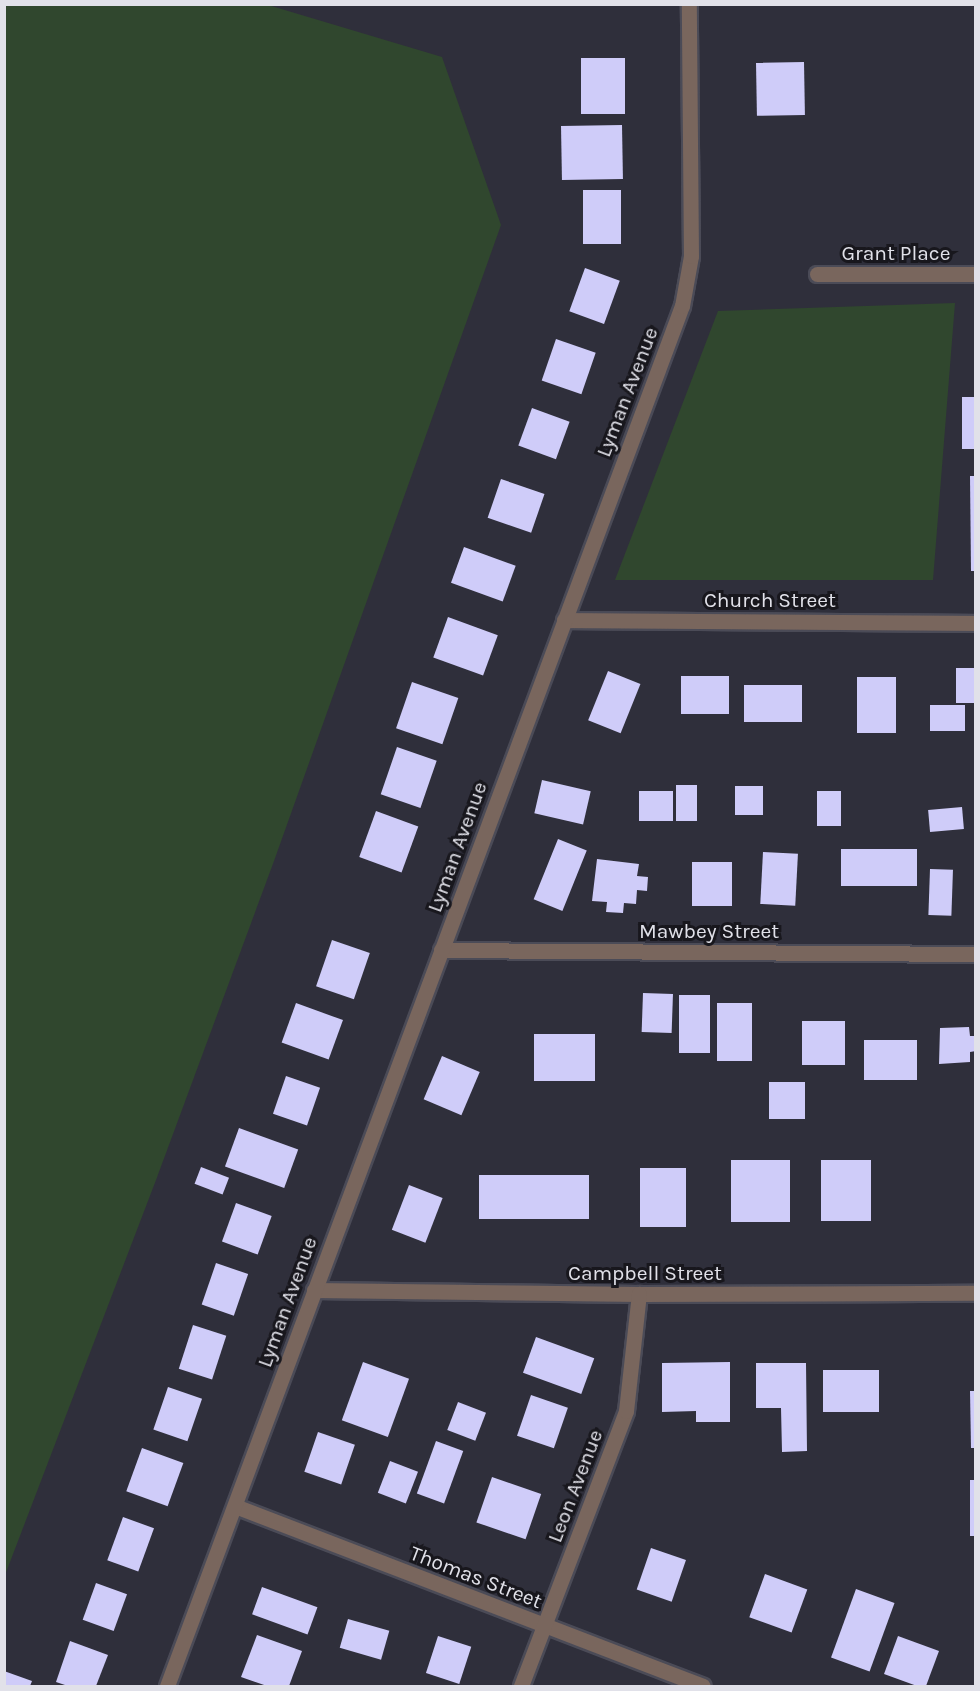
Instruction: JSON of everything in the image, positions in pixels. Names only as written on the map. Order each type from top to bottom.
[{"type":"street","name":"Lyman Avenue","points":[[166,1686],[687,290],[691,256],[689,4]]},
{"type":"street","name":"Grant Place","points":[[817,274],[975,274]]},
{"type":"street","name":"Church Street","points":[[564,620],[975,623]]},
{"type":"street","name":"Mawbey Street","points":[[441,950],[975,954]]},
{"type":"street","name":"Campbell Street","points":[[314,1290],[639,1294],[975,1293]]},
{"type":"street","name":"Leon Avenue","points":[[521,1686],[626,1411],[639,1294]]},
{"type":"street","name":"Thomas Street","points":[[235,1506],[703,1686]]},
{"type":"green space","points":[[5,4],[268,5],[442,57],[501,225],[274,861],[156,1180],[5,1575]]},
{"type":"green space","points":[[955,303],[933,580],[615,580],[718,311]]},
{"type":"building","points":[[581,58],[625,58],[625,114],[581,114]]},
{"type":"building","points":[[804,62],[805,115],[757,116],[756,63]]},
{"type":"building","points":[[622,125],[623,179],[562,180],[561,126]]},
{"type":"building","points":[[583,190],[621,190],[621,244],[583,244]]},
{"type":"building","points":[[585,268],[620,281],[604,324],[569,311]]},
{"type":"building","points":[[556,339],[596,353],[581,394],[542,381]]},
{"type":"building","points":[[962,397],[976,397],[976,449],[962,449]]},
{"type":"building","points":[[532,408],[570,422],[556,459],[518,446]]},
{"type":"building","points":[[970,476],[976,476],[976,571],[971,571]]},
{"type":"building","points":[[501,479],[544,494],[531,533],[488,518]]},
{"type":"building","points":[[464,547],[516,566],[503,602],[451,583]]},
{"type":"building","points":[[448,617],[498,635],[483,676],[433,657]]},
{"type":"building","points":[[956,668],[976,668],[976,703],[956,703]]},
{"type":"building","points":[[608,671],[640,684],[621,733],[588,720]]},
{"type":"building","points":[[681,676],[729,676],[729,714],[681,714]]},
{"type":"building","points":[[857,677],[896,677],[896,733],[857,733]]},
{"type":"building","points":[[412,682],[458,698],[442,744],[396,728]]},
{"type":"building","points":[[744,685],[802,685],[802,722],[744,722]]},
{"type":"building","points":[[930,705],[965,705],[965,731],[930,731]]},
{"type":"building","points":[[397,747],[437,761],[420,808],[381,794]]},
{"type":"building","points":[[542,780],[591,791],[583,824],[534,813]]},
{"type":"building","points":[[676,785],[697,785],[697,821],[676,821]]},
{"type":"building","points":[[735,786],[763,786],[763,815],[735,815]]},
{"type":"building","points":[[639,791],[673,791],[673,821],[639,821]]},
{"type":"building","points":[[817,791],[841,791],[841,826],[817,826]]},
{"type":"building","points":[[962,807],[964,829],[930,832],[928,810]]},
{"type":"building","points":[[376,811],[418,826],[402,872],[359,857]]},
{"type":"building","points":[[558,839],[587,851],[562,911],[534,899]]},
{"type":"building","points":[[841,849],[917,849],[917,886],[841,886]]},
{"type":"building","points":[[763,852],[798,854],[795,906],[760,904]]},
{"type":"building","points":[[597,859],[639,864],[637,876],[648,877],[647,891],[637,890],[636,904],[624,903],[623,913],[606,912],[607,902],[592,901]]},
{"type":"building","points":[[692,862],[732,862],[732,906],[692,906]]},
{"type":"building","points":[[930,869],[953,870],[951,916],[928,915]]},
{"type":"building","points":[[332,940],[370,953],[354,999],[316,986]]},
{"type":"building","points":[[643,993],[673,994],[672,1033],[642,1032]]},
{"type":"building","points":[[679,995],[710,995],[710,1053],[679,1053]]},
{"type":"building","points":[[296,1003],[343,1020],[329,1060],[282,1042]]},
{"type":"building","points":[[717,1003],[752,1003],[752,1061],[717,1061]]},
{"type":"building","points":[[802,1021],[845,1021],[845,1065],[802,1065]]},
{"type":"building","points":[[969,1027],[970,1036],[976,1036],[976,1051],[970,1052],[970,1062],[939,1064],[940,1028]]},
{"type":"building","points":[[534,1034],[595,1034],[595,1081],[534,1081]]},
{"type":"building","points":[[864,1040],[917,1040],[917,1080],[864,1080]]},
{"type":"building","points":[[442,1056],[480,1072],[461,1115],[424,1099]]},
{"type":"building","points":[[286,1076],[320,1088],[307,1126],[273,1114]]},
{"type":"building","points":[[769,1082],[805,1082],[805,1119],[769,1119]]},
{"type":"building","points":[[239,1128],[298,1150],[284,1188],[225,1167]]},
{"type":"building","points":[[731,1160],[790,1160],[790,1222],[731,1222]]},
{"type":"building","points":[[821,1160],[871,1160],[871,1221],[821,1221]]},
{"type":"building","points":[[201,1167],[229,1178],[223,1195],[195,1184]]},
{"type":"building","points":[[640,1168],[686,1168],[686,1227],[640,1227]]},
{"type":"building","points":[[479,1175],[589,1175],[589,1219],[479,1219]]},
{"type":"building","points":[[409,1185],[443,1198],[425,1243],[392,1230]]},
{"type":"building","points":[[236,1203],[272,1216],[258,1255],[222,1242]]},
{"type":"building","points":[[216,1263],[248,1274],[234,1316],[202,1305]]},
{"type":"building","points":[[193,1325],[226,1336],[212,1380],[179,1369]]},
{"type":"building","points":[[536,1337],[594,1358],[581,1394],[523,1373]]},
{"type":"building","points":[[363,1362],[409,1379],[388,1437],[342,1420]]},
{"type":"building","points":[[730,1362],[730,1422],[696,1422],[696,1411],[662,1412],[662,1363]]},
{"type":"building","points":[[756,1363],[806,1363],[807,1451],[782,1452],[781,1408],[756,1408]]},
{"type":"building","points":[[823,1370],[879,1370],[879,1412],[823,1412]]},
{"type":"building","points":[[168,1387],[202,1399],[187,1441],[153,1430]]},
{"type":"building","points":[[970,1391],[976,1391],[976,1448],[971,1448]]},
{"type":"building","points":[[531,1395],[568,1408],[554,1448],[517,1436]]},
{"type":"building","points":[[458,1402],[486,1413],[475,1441],[447,1430]]},
{"type":"building","points":[[318,1432],[355,1445],[341,1484],[304,1472]]},
{"type":"building","points":[[436,1441],[463,1451],[444,1504],[417,1494]]},
{"type":"building","points":[[142,1448],[183,1463],[168,1506],[126,1491]]},
{"type":"building","points":[[390,1461],[418,1472],[406,1503],[378,1493]]},
{"type":"building","points":[[492,1477],[541,1494],[526,1539],[476,1522]]},
{"type":"building","points":[[970,1480],[976,1480],[976,1536],[970,1536]]},
{"type":"building","points":[[123,1517],[154,1528],[138,1572],[107,1560]]},
{"type":"building","points":[[651,1548],[686,1560],[672,1602],[637,1590]]},
{"type":"building","points":[[765,1574],[807,1589],[792,1633],[749,1617]]},
{"type":"building","points":[[96,1583],[127,1594],[114,1631],[83,1620]]},
{"type":"building","points":[[262,1587],[317,1607],[308,1634],[252,1614]]},
{"type":"building","points":[[856,1589],[895,1603],[870,1672],[831,1658]]},
{"type":"building","points":[[348,1619],[389,1631],[381,1660],[340,1648]]},
{"type":"building","points":[[257,1635],[302,1651],[289,1686],[267,1686],[241,1677]]},
{"type":"building","points":[[438,1636],[471,1647],[459,1684],[426,1673]]},
{"type":"building","points":[[898,1636],[939,1651],[926,1686],[917,1686],[884,1674]]},
{"type":"building","points":[[70,1641],[108,1655],[96,1686],[68,1686],[56,1682]]},
{"type":"building","points":[[4,1671],[32,1681],[30,1686],[4,1686]]}]
